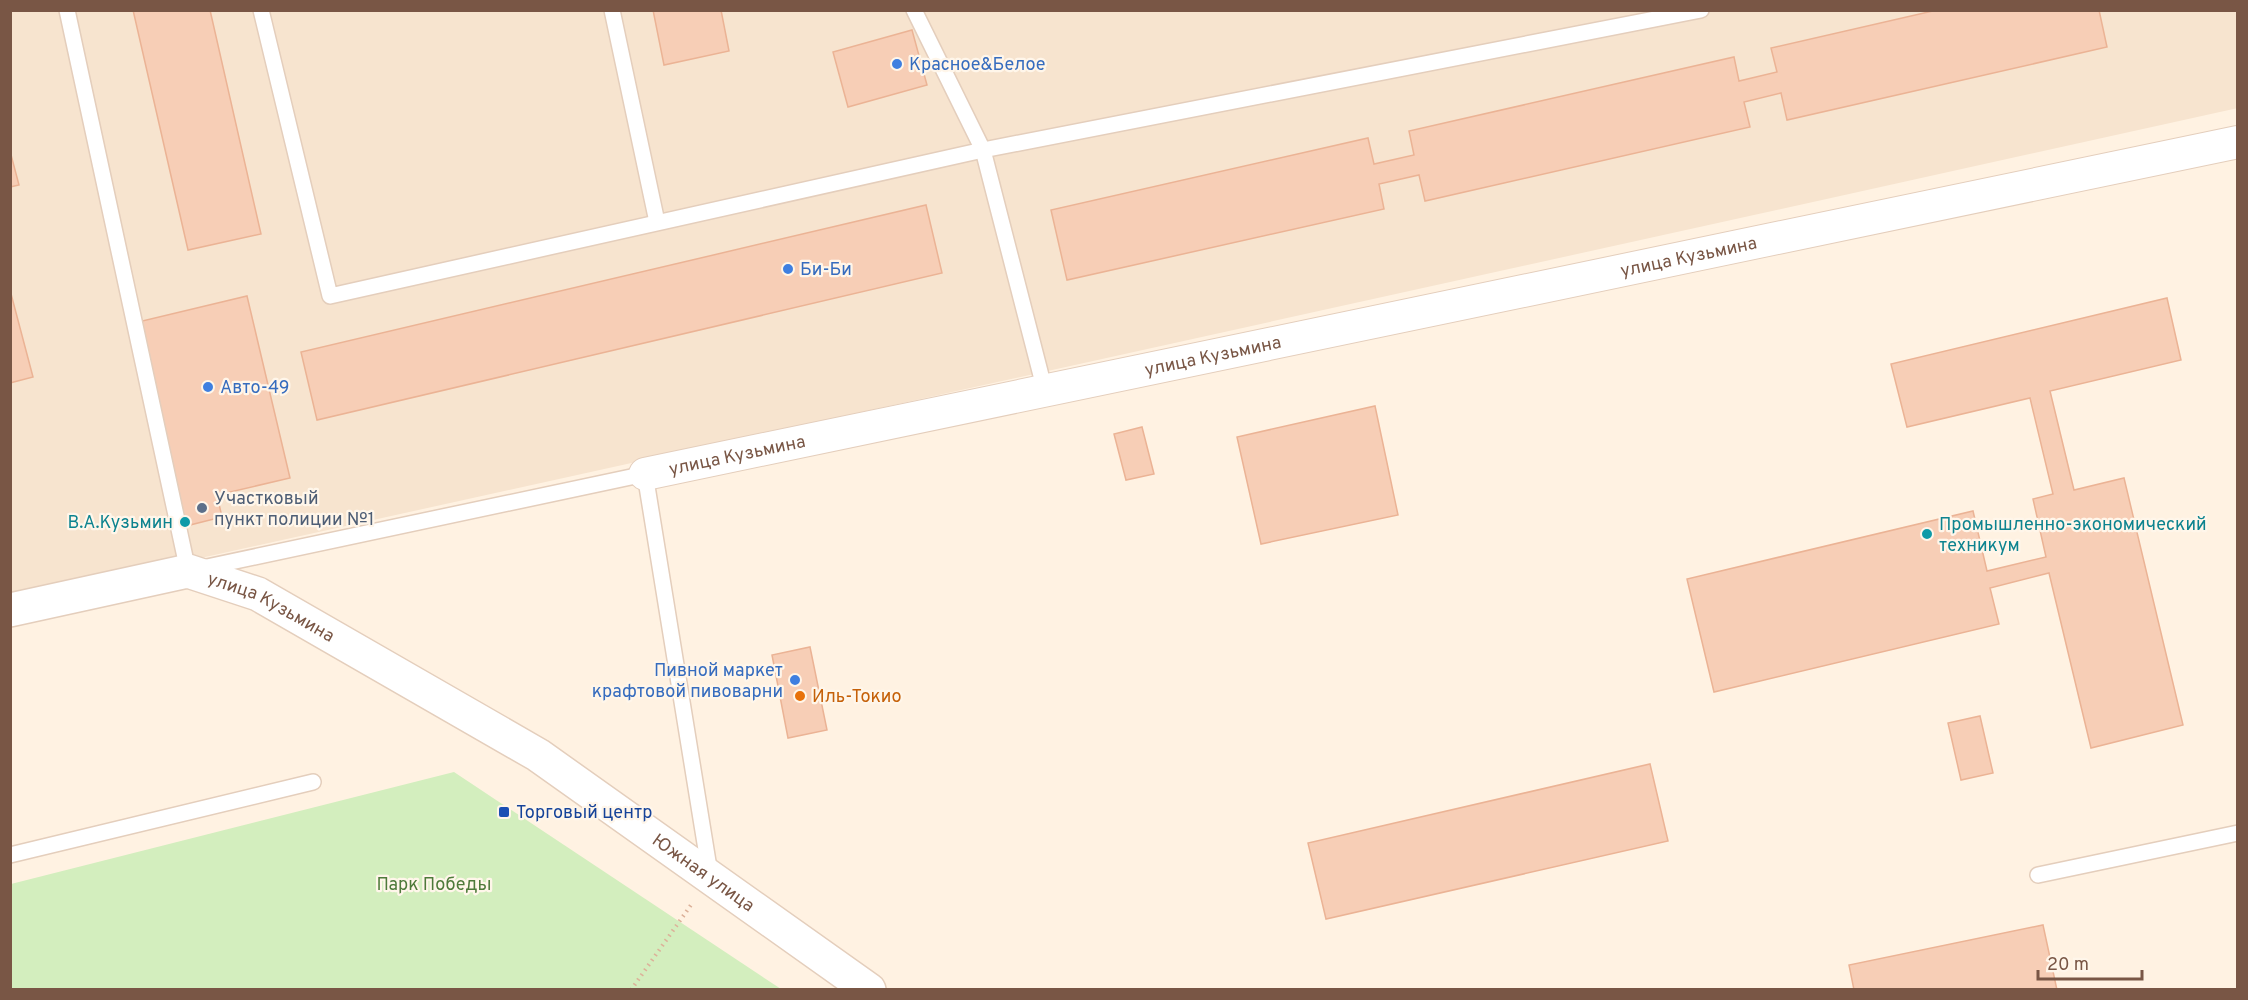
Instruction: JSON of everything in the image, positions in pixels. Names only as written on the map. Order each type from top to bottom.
[{"type":"street","name":"улица Кузьмина","points":[[645,474],[2238,142]]},
{"type":"street","name":"улица Кузьмина","points":[[10,610],[188,571],[258,594],[538,755]]},
{"type":"street","name":"Южная улица","points":[[538,755],[869,990]]},
{"type":"lane","points":[[67,10],[188,571]]},
{"type":"lane","points":[[261,10],[330,296],[983,150],[1701,10]]},
{"type":"lane","points":[[612,10],[657,222]]},
{"type":"lane","points":[[914,10],[983,150],[1045,391]]},
{"type":"lane","points":[[645,474],[711,878]]},
{"type":"lane","name":"улица Кузьмина","points":[[188,571],[645,474]]},
{"type":"lane","points":[[10,855],[313,782]]},
{"type":"lane","points":[[2038,875],[2238,833]]},
{"type":"path","points":[[631,990],[711,878]]},
{"type":"shaded area","points":[[2237,10],[2238,108],[11,600],[10,11]]},
{"type":"green space","name":"Парк Победы","points":[[454,772],[781,989],[11,989],[11,884]]},
{"type":"building","points":[[133,10],[210,10],[261,234],[188,250]]},
{"type":"building","points":[[653,10],[721,10],[729,51],[664,65]]},
{"type":"building","points":[[1937,10],[2099,10],[2107,47],[1787,120],[1781,93],[1744,102],[1750,127],[1425,201],[1419,175],[1379,184],[1384,209],[1067,280],[1051,210],[1368,138],[1374,164],[1414,155],[1409,131],[1734,57],[1739,81],[1777,72],[1771,48]]},
{"type":"building","points":[[912,30],[927,85],[848,107],[833,52]]},
{"type":"building","points":[[10,151],[19,185],[10,187]]},
{"type":"building","points":[[926,205],[942,273],[317,420],[301,352]]},
{"type":"building","points":[[10,290],[33,377],[10,383]]},
{"type":"building","points":[[247,296],[290,478],[217,495],[222,517],[186,526],[138,322]]},
{"type":"building","name":"Промышленно-экономический техникум","points":[[2167,298],[2181,360],[2050,391],[2074,490],[2124,478],[2183,725],[2091,748],[2049,573],[1990,588],[1999,624],[1714,692],[1687,579],[1973,511],[1987,571],[2046,557],[2033,499],[2053,494],[2030,398],[1907,427],[1891,364]]},
{"type":"building","points":[[1375,406],[1398,515],[1261,544],[1237,437]]},
{"type":"building","points":[[1142,427],[1154,474],[1126,480],[1114,434]]},
{"type":"building","points":[[810,647],[827,730],[788,738],[772,655]]},
{"type":"building","points":[[1980,716],[1993,773],[1961,780],[1948,723]]},
{"type":"building","points":[[1650,764],[1668,841],[1326,919],[1308,843]]},
{"type":"building","points":[[2043,925],[2057,990],[1854,990],[1849,965]]},
{"type":"place","name":"Красное&Белое","points":[[897,64]]},
{"type":"place","name":"Би-Би","points":[[788,269]]},
{"type":"place","name":"Авто-49","points":[[208,387]]},
{"type":"place","name":"Участковый пункт полиции №1","points":[[202,508]]},
{"type":"place","name":"В.А.Кузьмин","points":[[185,522]]},
{"type":"place","name":"Промышленно-экономический техникум","points":[[1927,534]]},
{"type":"place","name":"Пивной маркет крафтовой пивоварни","points":[[795,680]]},
{"type":"place","name":"Иль-Токио","points":[[800,696]]},
{"type":"place","name":"Торговый центр","points":[[504,812]]}]
